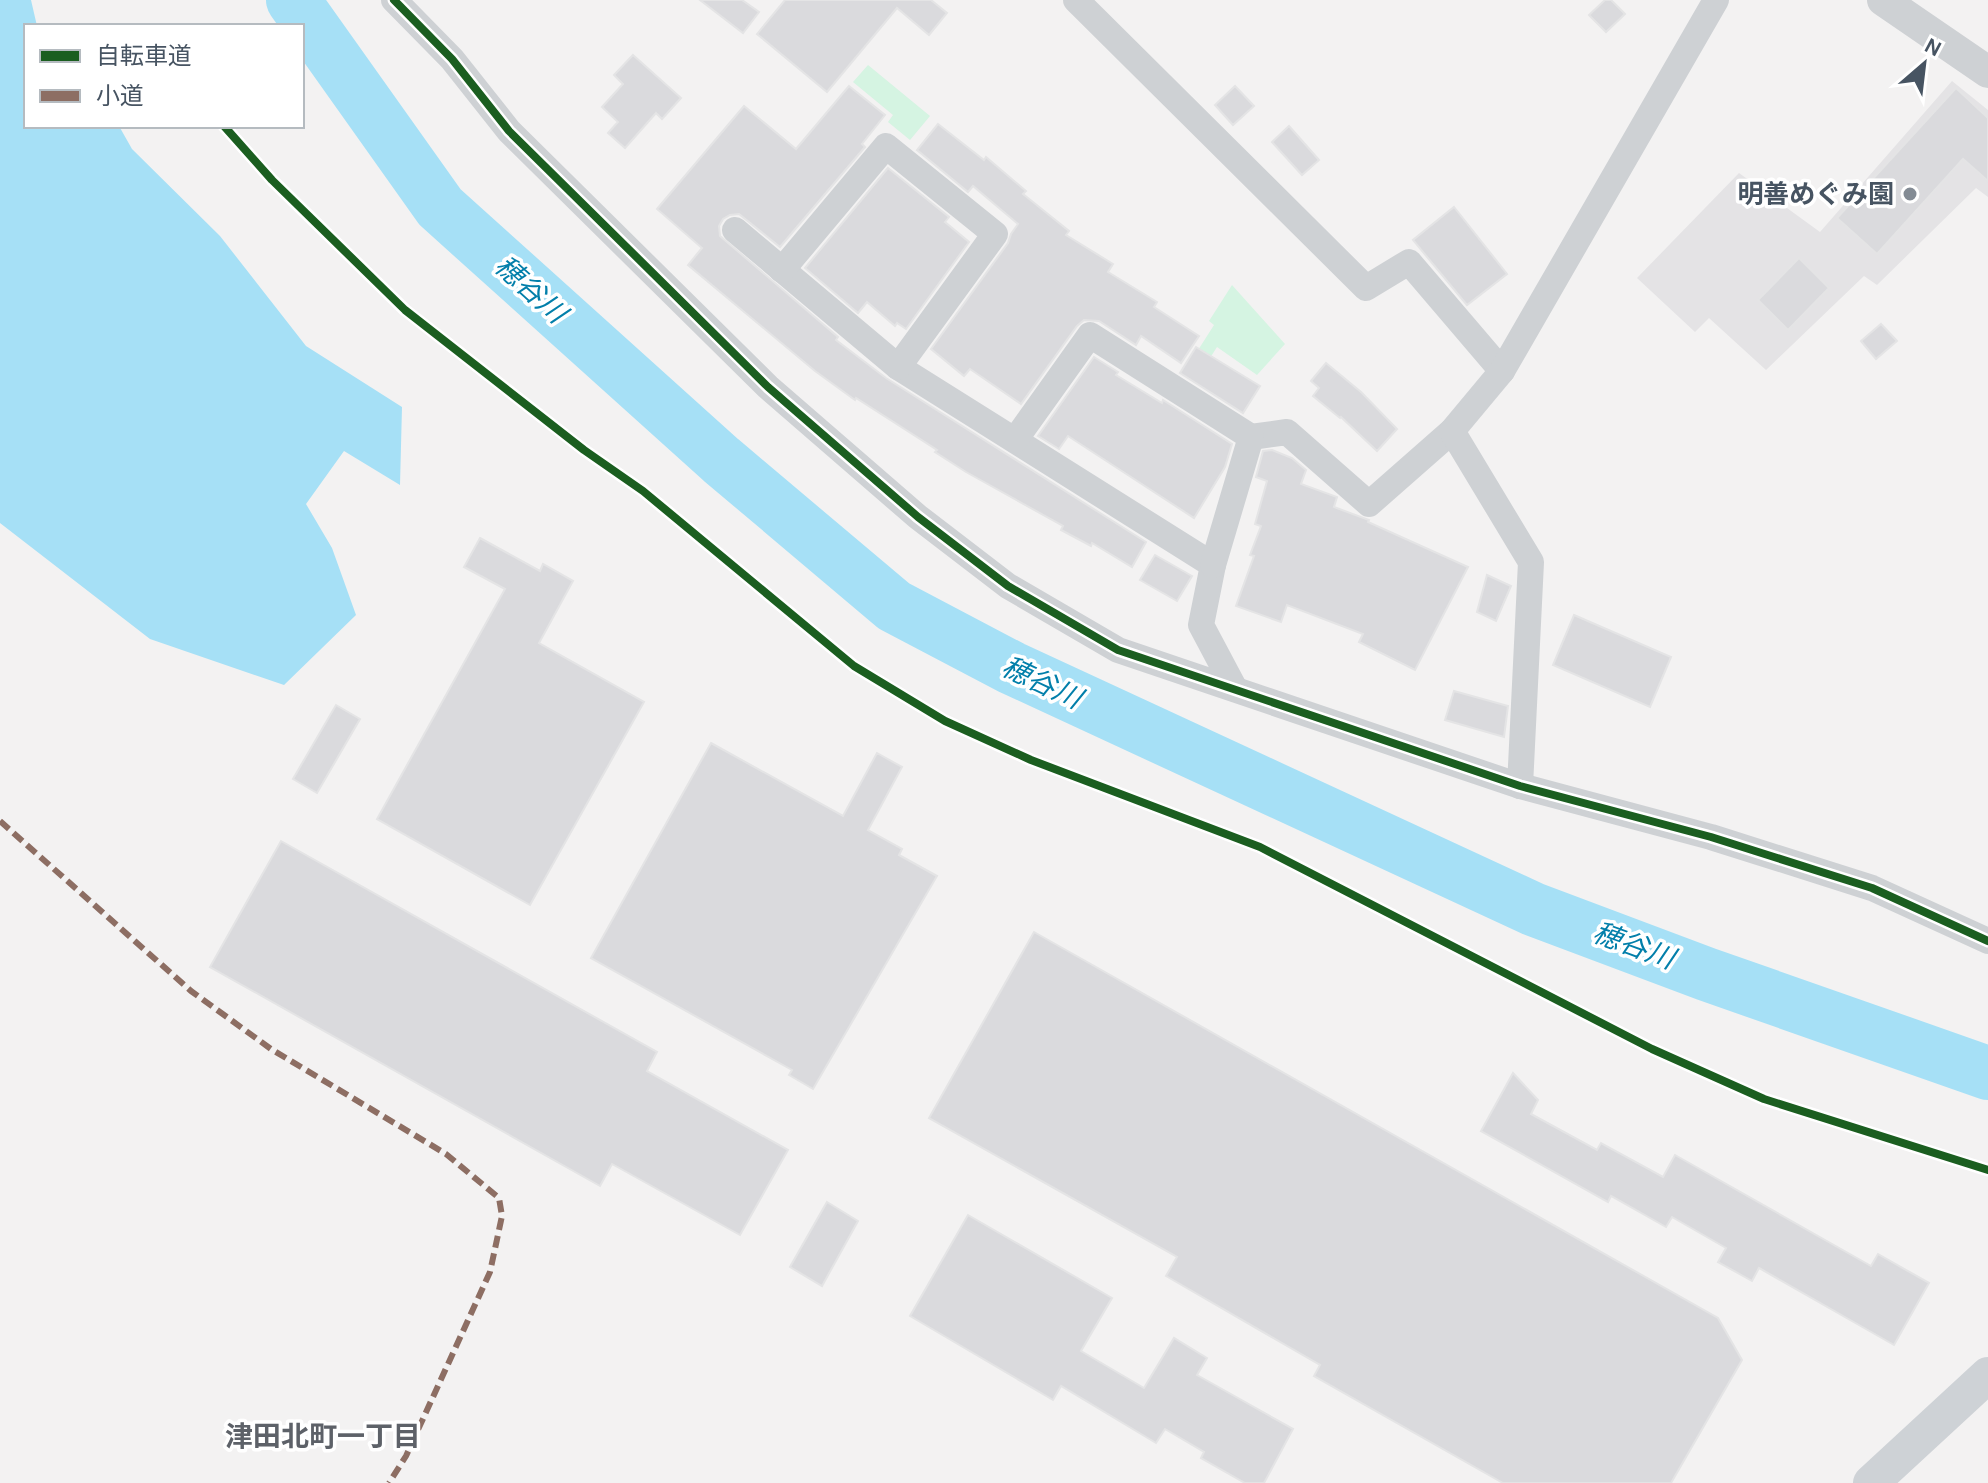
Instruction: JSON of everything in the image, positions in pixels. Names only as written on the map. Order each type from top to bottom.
[{"type":"main road","points":[[1871,1483],[1988,1375]]},
{"type":"street","points":[[394,0],[452,59],[509,131],[768,387],[918,517],[1008,586],[1118,650],[1520,786],[1711,837],[1872,888],[1988,941]]},
{"type":"street","points":[[1076,0],[1366,288],[1409,262],[1502,371]]},
{"type":"street","points":[[1015,440],[1090,335],[1251,437],[1287,432],[1369,504],[1452,431],[1502,371],[1716,0]]},
{"type":"street","points":[[1883,0],[1988,72]]},
{"type":"street","points":[[782,270],[886,146],[995,234],[898,367]]},
{"type":"street","points":[[735,230],[898,367],[1213,565]]},
{"type":"street","points":[[1452,431],[1531,562],[1520,786]]},
{"type":"street","points":[[1235,689],[1201,625],[1213,565],[1251,437]]},
{"type":"shaded area","points":[[1952,81],[1988,110],[1988,197],[1976,188],[1877,285],[1864,276],[1766,370],[1709,318],[1695,332],[1637,278],[1739,173],[1820,232]]},
{"type":"green space","points":[[868,65],[930,116],[910,140],[888,122],[893,115],[853,82]]},
{"type":"green space","points":[[1232,285],[1285,344],[1257,375],[1217,347],[1198,377],[1186,369],[1214,325],[1209,321]]},
{"type":"water","points":[[0,0],[31,0],[37,24],[24,24],[24,128],[120,128],[132,149],[220,236],[306,346],[402,407],[400,485],[344,451],[306,504],[332,548],[356,615],[284,685],[150,639],[0,523]]},
{"type":"building","points":[[700,0],[742,0],[759,12],[743,33]]},
{"type":"building","points":[[785,0],[931,0],[947,13],[929,35],[897,8],[827,92],[757,34]]},
{"type":"building","points":[[1605,0],[1611,0],[1625,14],[1606,32],[1589,15]]},
{"type":"building","points":[[633,55],[681,98],[662,119],[656,113],[625,148],[608,133],[618,122],[602,107],[623,84],[614,75]]},
{"type":"building","points":[[849,86],[885,115],[862,144],[865,147],[780,247],[739,214],[723,219],[719,226],[720,236],[838,337],[836,340],[886,378],[1146,542],[1132,567],[1092,543],[1091,546],[1061,530],[1063,526],[966,472],[935,452],[937,450],[855,400],[815,371],[688,265],[702,248],[657,209],[744,106],[796,149]]},
{"type":"building","points":[[1235,86],[1254,106],[1233,125],[1215,105]]},
{"type":"building","points":[[1956,88],[1988,118],[1988,181],[1963,159],[1877,254],[1837,218]]},
{"type":"building","points":[[938,124],[984,160],[986,157],[1026,191],[1023,194],[1069,231],[1066,235],[1113,264],[1108,272],[1157,302],[1154,307],[1199,336],[1181,363],[1141,336],[1136,345],[1099,321],[1084,320],[1021,404],[970,369],[964,376],[931,349],[1008,243],[1018,224],[973,186],[968,192],[917,150]]},
{"type":"building","points":[[1289,126],[1319,160],[1302,175],[1272,142]]},
{"type":"building","points":[[888,168],[949,217],[945,222],[969,242],[906,329],[897,323],[895,326],[867,302],[858,313],[805,268]]},
{"type":"building","points":[[1454,207],[1507,274],[1467,305],[1413,240]]},
{"type":"building","points":[[1799,258],[1829,288],[1788,330],[1758,300]]},
{"type":"building","points":[[1881,324],[1897,341],[1876,359],[1861,341]]},
{"type":"building","points":[[1196,347],[1260,386],[1243,413],[1180,373]]},
{"type":"building","points":[[1094,357],[1118,372],[1116,375],[1162,403],[1163,400],[1232,444],[1225,467],[1194,518],[1068,436],[1059,449],[1038,436]]},
{"type":"building","points":[[1326,363],[1361,392],[1397,429],[1377,451],[1313,396],[1319,388],[1311,381]]},
{"type":"building","points":[[1272,450],[1292,458],[1306,470],[1301,484],[1337,497],[1334,507],[1369,520],[1468,567],[1415,670],[1359,642],[1363,634],[1287,605],[1281,622],[1236,606],[1261,526],[1255,524],[1267,481],[1256,477],[1263,451]]},
{"type":"building","points":[[480,538],[540,571],[543,564],[573,581],[539,643],[644,702],[530,905],[377,819],[505,589],[464,567]]},
{"type":"building","points":[[1155,555],[1192,576],[1177,601],[1140,580]]},
{"type":"building","points":[[1487,575],[1511,586],[1496,621],[1477,612]]},
{"type":"building","points":[[1574,615],[1671,657],[1650,707],[1553,665]]},
{"type":"building","points":[[1454,691],[1508,706],[1504,737],[1445,720]]},
{"type":"building","points":[[336,705],[360,719],[317,793],[293,779]]},
{"type":"building","points":[[711,743],[843,816],[877,753],[902,767],[868,830],[902,849],[899,855],[937,876],[813,1089],[789,1075],[792,1070],[591,958]]},
{"type":"building","points":[[281,841],[657,1052],[647,1071],[788,1150],[740,1235],[612,1164],[600,1186],[210,967]]},
{"type":"building","points":[[1034,932],[1718,1318],[1742,1360],[1671,1483],[1503,1483],[1314,1376],[1320,1365],[1166,1276],[1177,1257],[929,1118]]},
{"type":"building","points":[[1513,1073],[1538,1100],[1531,1114],[1597,1150],[1601,1143],[1663,1177],[1675,1155],[1871,1266],[1878,1254],[1929,1283],[1894,1345],[1759,1268],[1752,1281],[1718,1262],[1726,1248],[1672,1217],[1666,1227],[1611,1196],[1608,1202],[1481,1131]]},
{"type":"building","points":[[827,1202],[858,1221],[822,1286],[790,1267]]},
{"type":"building","points":[[968,1215],[1112,1298],[1081,1351],[1144,1388],[1174,1338],[1207,1358],[1197,1375],[1293,1429],[1264,1483],[1245,1483],[1201,1458],[1204,1452],[1165,1429],[1156,1443],[1061,1386],[1053,1400],[910,1316]]},
{"type":"waterway","name":"穂谷川","points":[[293,0],[440,207],[721,460],[894,606],[1012,668],[1533,909],[1706,974],[1988,1073]]},
{"type":"marked path","points":[[0,821],[191,991],[271,1049],[446,1154],[499,1198],[502,1216],[490,1272],[406,1456],[389,1483]]},
{"type":"cycle path","points":[[394,0],[452,59],[509,131],[768,387],[918,517],[1008,586],[1118,650],[1520,786],[1711,837],[1872,888],[1988,941]]},
{"type":"cycle path","points":[[226,128],[272,180],[405,310],[584,450],[643,491],[854,666],[945,721],[1031,760],[1260,847],[1652,1049],[1764,1099],[1988,1170]]},
{"type":"place","name":"明善めぐみ園","points":[[1910,194]]},
{"type":"district","name":"津田北町一丁目","points":[[323,1436]]}]
